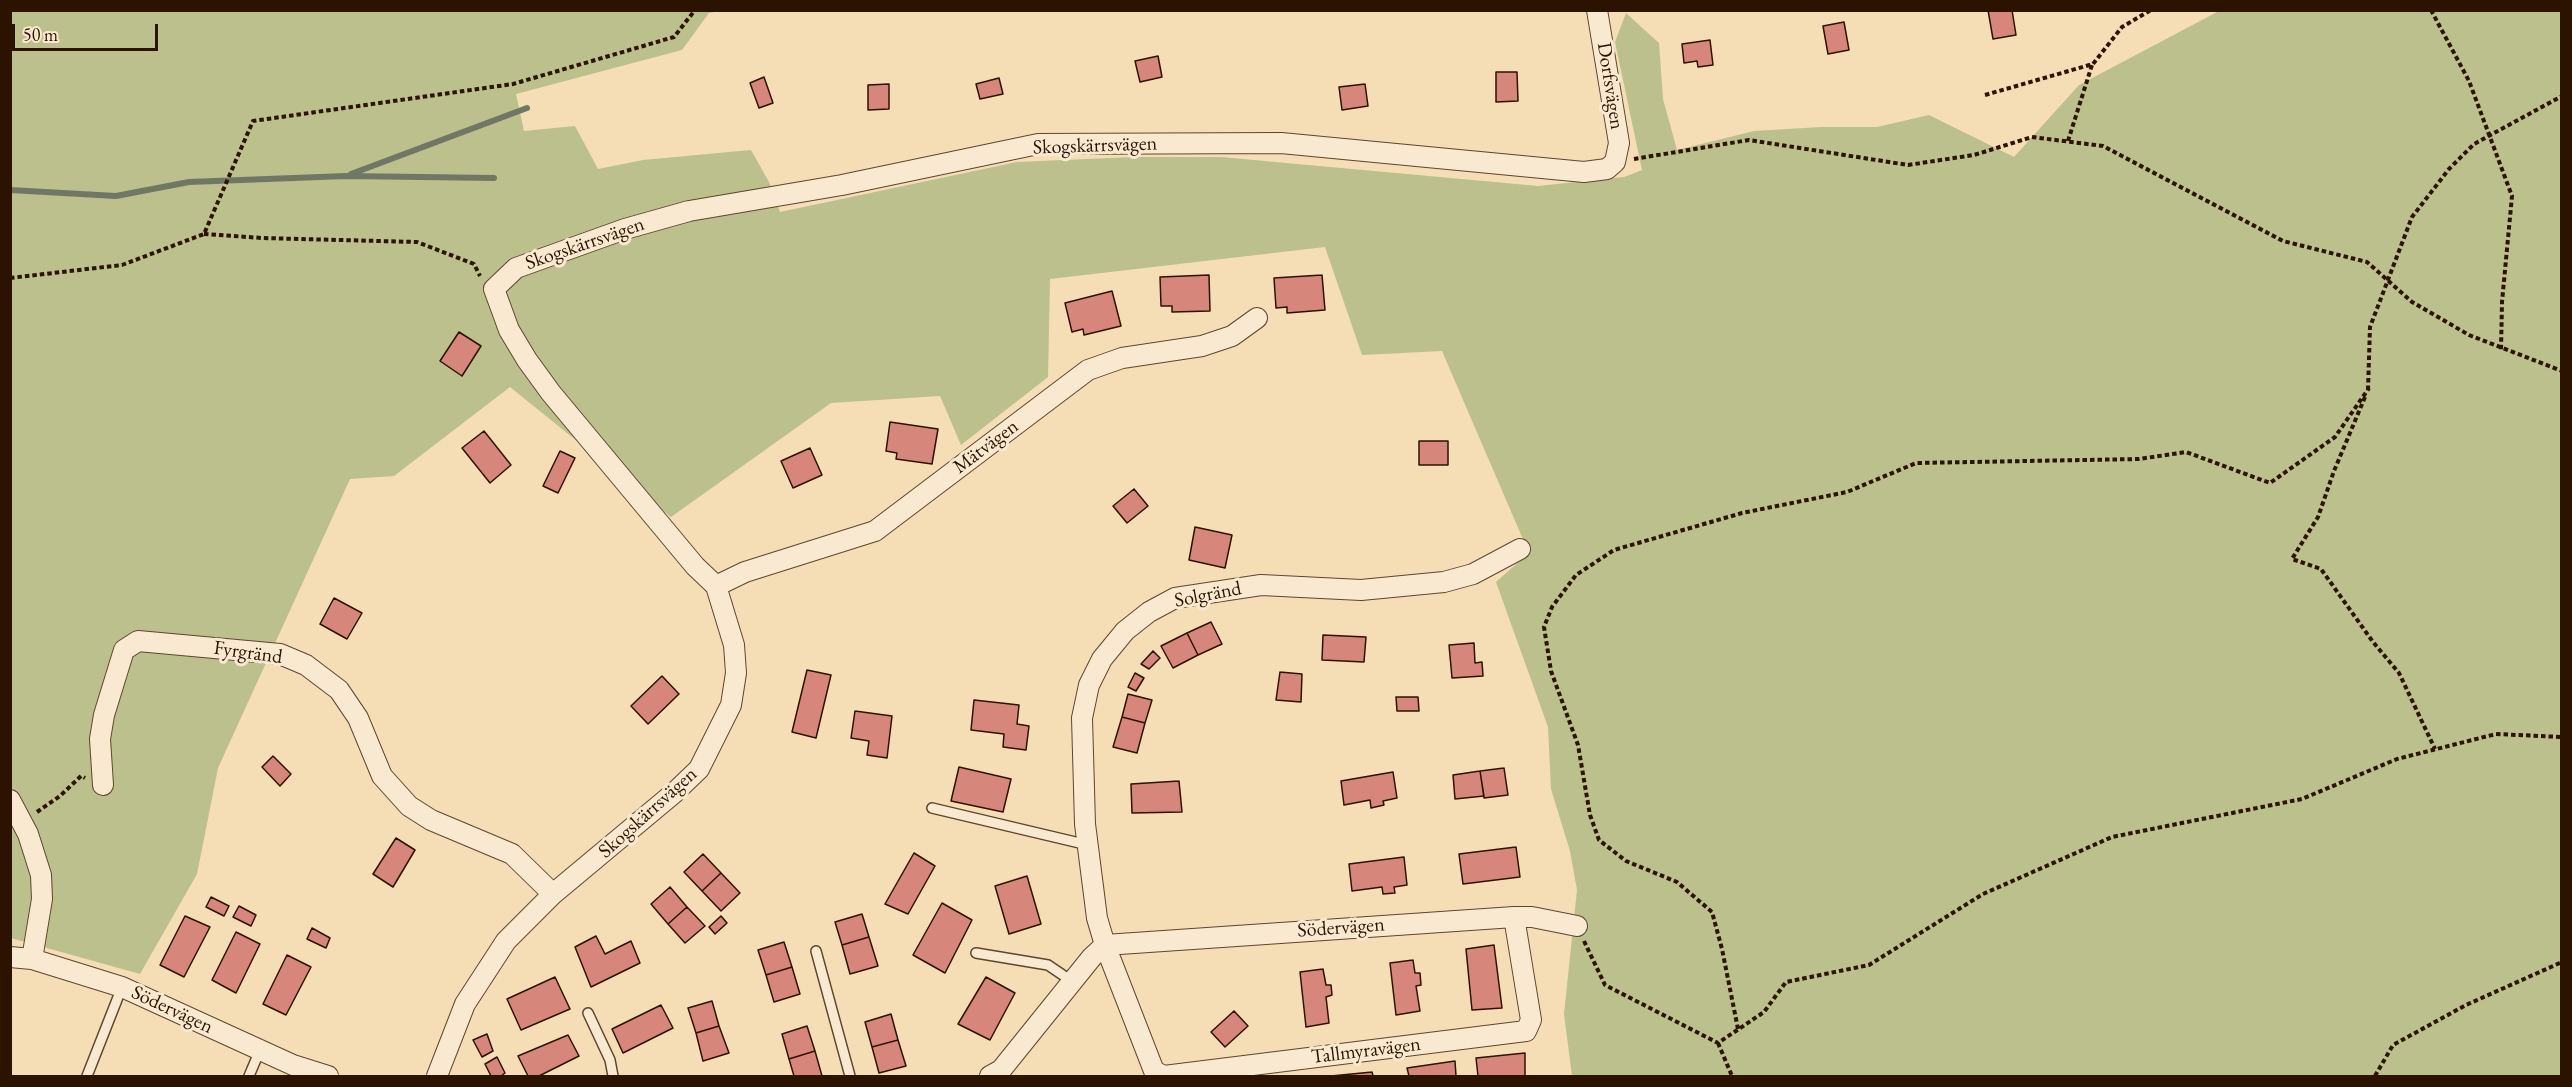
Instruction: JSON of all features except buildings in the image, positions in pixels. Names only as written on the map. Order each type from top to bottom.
[{"type":"street","name":"Dorfsvägen","points":[[1597,10],[1618,133],[1619,151],[1615,162]]},
{"type":"street","name":"Skogskärrsvägen","points":[[437,1077],[456,1023],[483,972],[506,941],[553,894],[674,794],[699,768],[716,739],[731,705],[736,673],[734,645],[716,586],[695,566],[551,393],[526,360],[509,330],[494,289],[516,268],[625,229],[689,211],[842,185],[1038,144],[1281,143],[1584,172],[1607,169],[1615,162]]},
{"type":"street","name":"Mätvägen","points":[[716,586],[745,572],[875,531],[1088,370],[1122,358],[1202,346],[1232,336],[1257,318]]},
{"type":"street","name":"Solgränd","points":[[1105,945],[1096,918],[1088,845],[1081,750],[1082,718],[1089,685],[1102,658],[1125,631],[1149,612],[1175,597],[1261,585],[1361,590],[1443,582],[1473,574],[1520,549]]},
{"type":"street","name":"Fyrgränd","points":[[103,785],[100,739],[104,715],[124,650],[138,641],[280,654],[306,665],[339,690],[358,718],[382,776],[409,806],[431,819],[512,854],[553,894]]},
{"type":"street","points":[[10,800],[28,834],[41,875],[42,887],[32,958]]},
{"type":"street","name":"Södervägen","points":[[1105,945],[1514,917],[1532,917],[1577,926]]},
{"type":"street","name":"Tallmyravägen","points":[[1105,945],[1154,1071],[1164,1076],[1526,1031],[1531,1020],[1514,917]]},
{"type":"street","points":[[990,1077],[1001,1070],[1092,957],[1105,945]]},
{"type":"street","name":"Södervägen","points":[[10,957],[32,958],[122,987],[260,1050],[328,1077]]},
{"type":"lane","points":[[932,808],[1088,845]]},
{"type":"lane","points":[[816,951],[850,1077]]},
{"type":"lane","points":[[976,953],[1048,965],[1073,982]]},
{"type":"lane","points":[[87,1077],[122,987]]},
{"type":"lane","points":[[588,1013],[610,1060],[613,1077]]},
{"type":"lane","points":[[249,1077],[260,1050]]},
{"type":"path","points":[[204,234],[253,121],[513,84],[674,37],[695,10]]},
{"type":"path","points":[[2068,141],[2092,64],[2122,27],[2151,10]]},
{"type":"path","points":[[2431,10],[2469,81],[2487,135],[2512,196],[2502,302],[2501,350]]},
{"type":"path","points":[[1985,95],[2092,64]]},
{"type":"path","points":[[2435,749],[2399,673],[2373,642],[2321,569],[2292,559],[2318,517],[2368,388],[2370,327],[2386,280],[2412,217],[2449,169],[2474,144],[2562,96]]},
{"type":"path","points":[[1615,162],[1749,140],[1908,165],[1974,155],[2032,137],[2103,146],[2283,242],[2367,262],[2412,302],[2469,335],[2501,350],[2562,371]]},
{"type":"path","points":[[10,278],[122,265],[204,234],[274,239],[417,242],[474,264],[487,287],[494,289]]},
{"type":"path","points":[[1738,1029],[1712,912],[1677,882],[1626,861],[1599,840],[1590,815],[1578,745],[1551,671],[1544,627],[1552,607],[1576,574],[1614,550],[1742,513],[1847,492],[1916,463],[2139,459],[2186,452],[2270,483],[2335,437],[2368,388]]},
{"type":"path","points":[[1718,1043],[1764,1012],[1786,982],[1869,964],[1983,894],[2112,837],[2302,799],[2397,759],[2496,734],[2562,737]]},
{"type":"path","points":[[28,834],[30,817],[60,796],[81,776],[103,785]]},
{"type":"path","points":[[1577,926],[1605,985],[1718,1043],[1732,1077]]},
{"type":"path","points":[[2375,1077],[2393,1045],[2466,1005],[2562,962]]},
{"type":"green space","points":[[11,11],[720,11],[709,13],[682,50],[516,94],[524,131],[575,126],[598,169],[643,160],[751,150],[769,182],[780,212],[1017,162],[1134,157],[1221,157],[1538,186],[1624,177],[1642,170],[1615,42],[1626,13],[1659,43],[1663,99],[1677,150],[1754,131],[1821,127],[1877,127],[1929,115],[2014,157],[2079,85],[2219,11],[2561,11],[2561,1076],[1572,1076],[1564,1014],[1577,890],[1570,851],[1551,789],[1548,727],[1496,582],[1531,551],[1522,537],[1442,351],[1362,355],[1325,247],[1050,279],[1048,377],[961,445],[940,396],[831,403],[671,517],[510,387],[394,476],[350,479],[218,768],[197,874],[140,974],[11,938]]},
{"type":"waterway","points":[[351,174],[527,108]]},
{"type":"waterway","points":[[10,190],[116,196],[189,182],[346,176],[494,178]]}]
